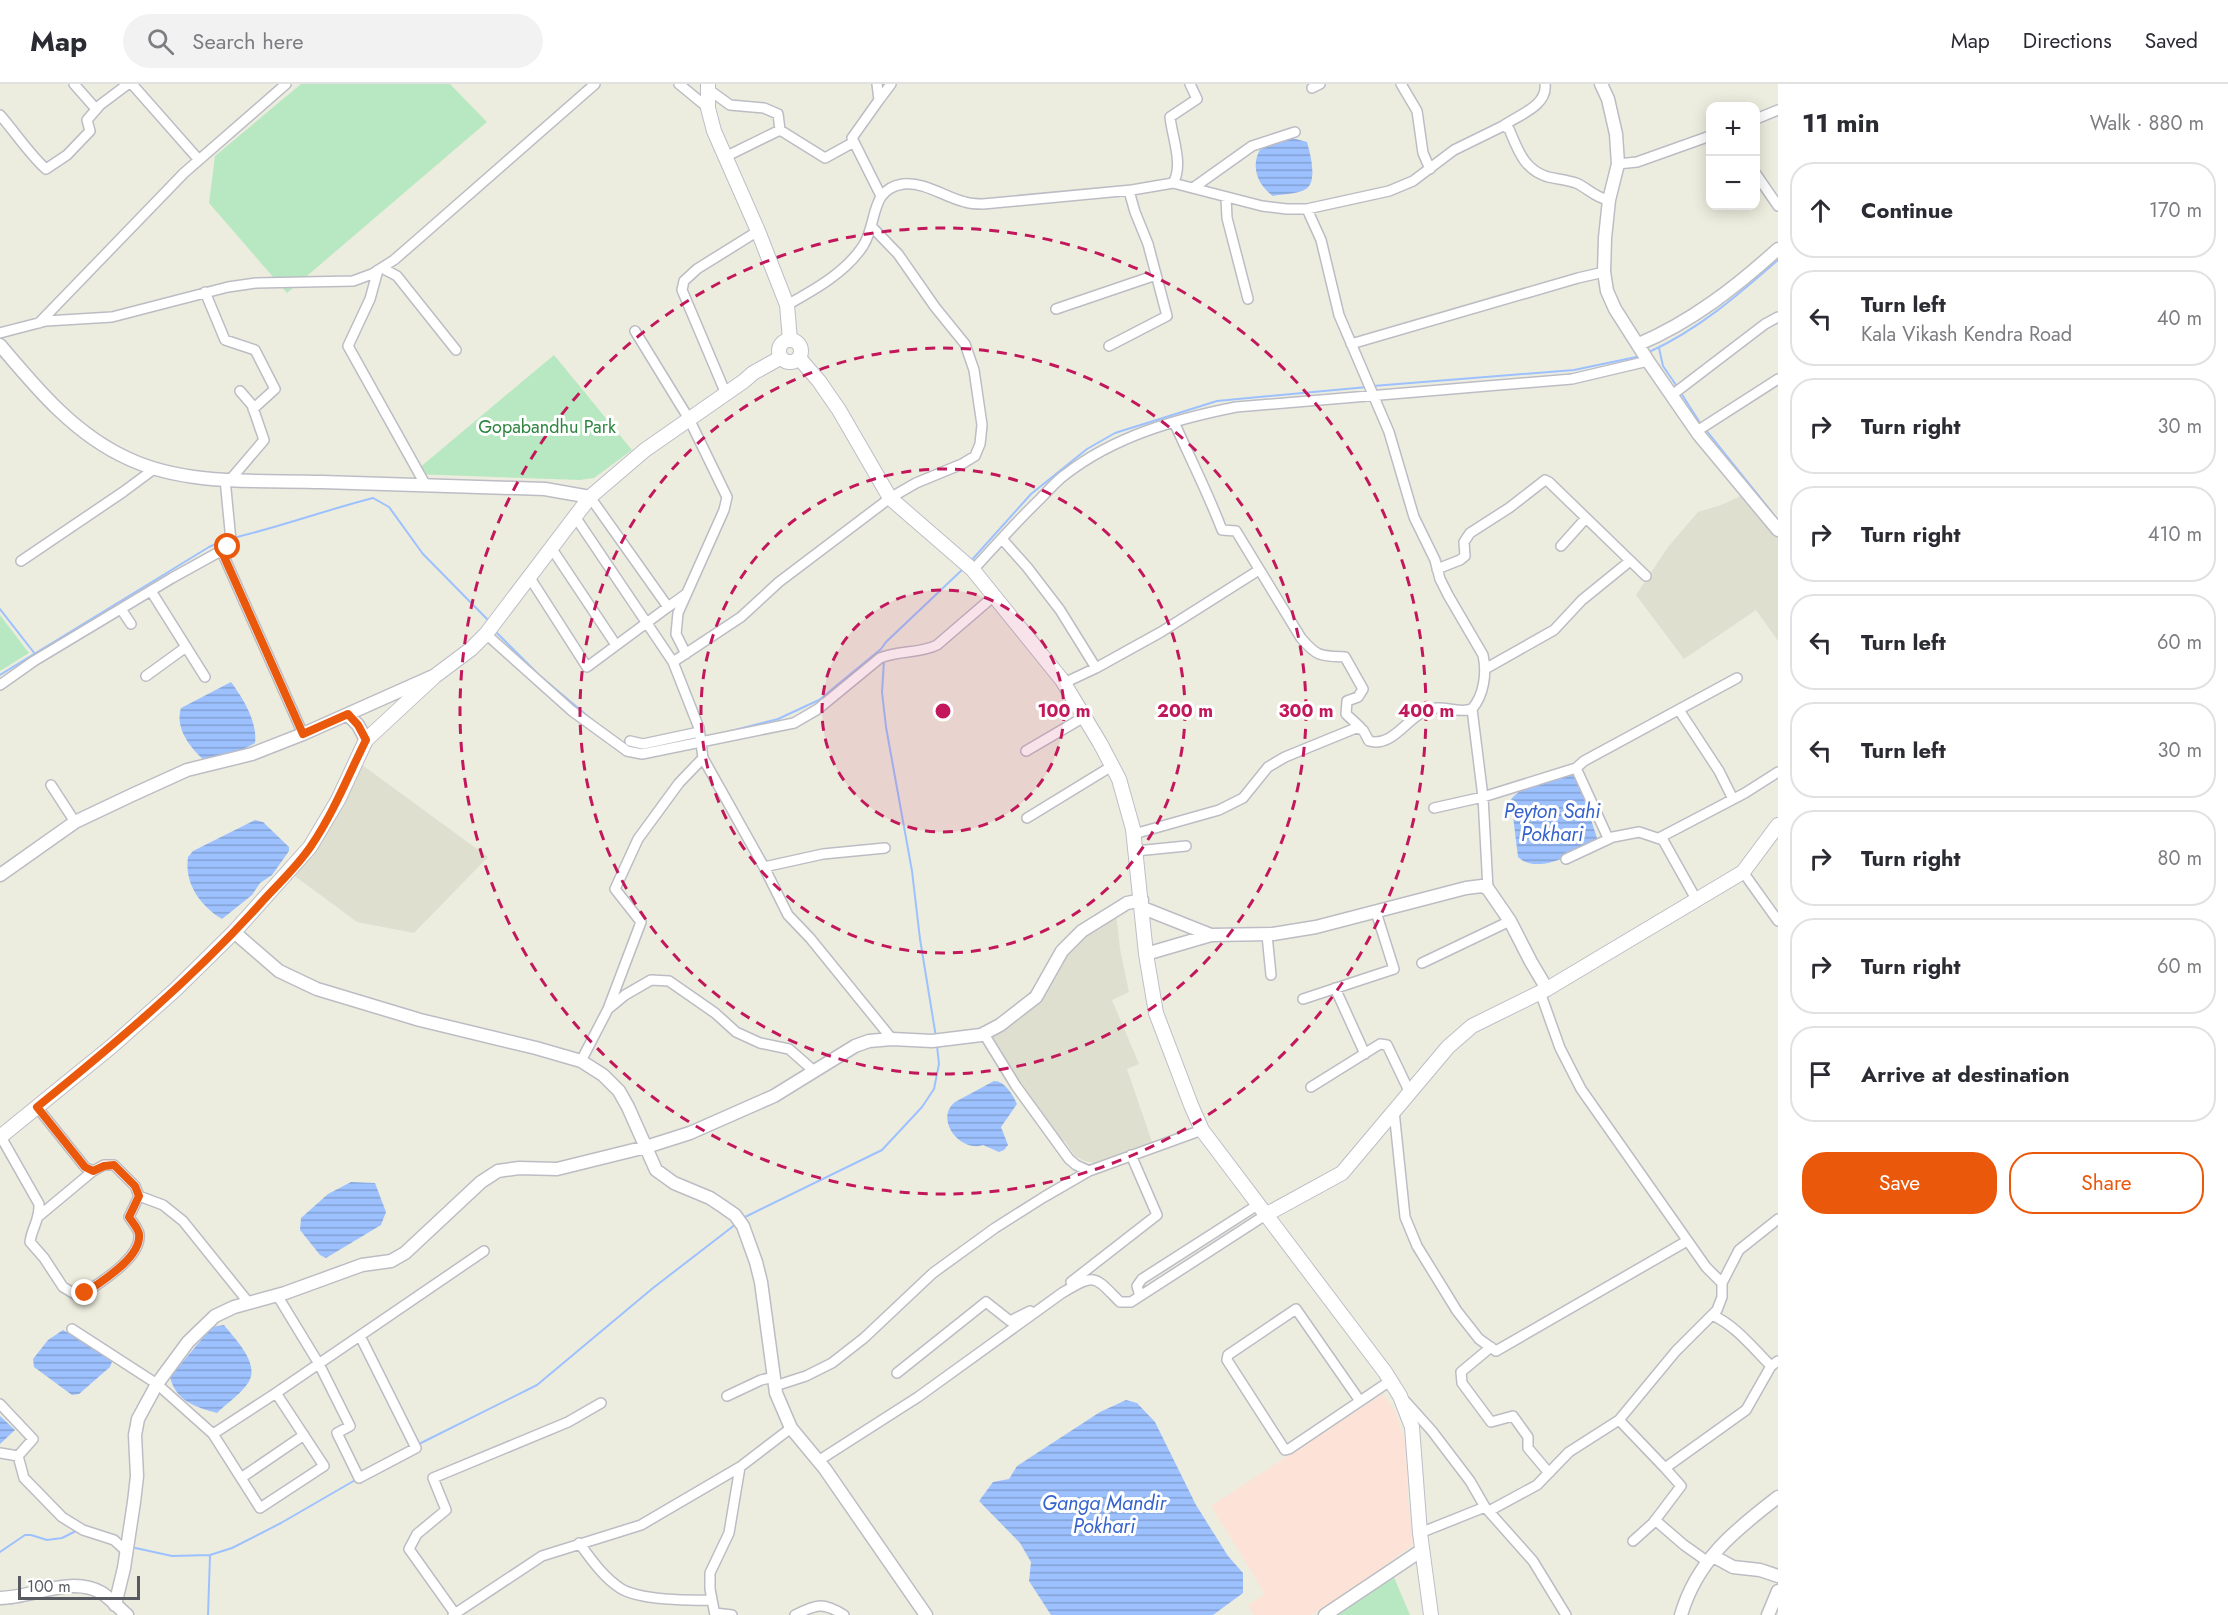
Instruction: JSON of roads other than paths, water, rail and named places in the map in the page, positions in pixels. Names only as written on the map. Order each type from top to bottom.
[{"type":"main road","points":[[708,86],[708,108],[714,131],[758,231],[787,305],[790,340]]},
{"type":"main road","points":[[799,358],[788,363],[778,353],[780,346],[790,340],[797,343],[800,347],[799,358],[819,381],[839,410],[890,498],[971,568],[1064,683],[1119,779],[1134,834],[1146,954],[1156,1013],[1179,1079],[1202,1130],[1400,1396],[1412,1427],[1420,1533],[1431,1615]]},
{"type":"main road","points":[[0,1137],[112,1046],[234,932],[310,847],[338,801],[366,740],[435,676],[471,649],[486,634],[590,497],[645,450],[753,373],[780,357]]},
{"type":"main road","points":[[1263,1209],[1342,1173],[1448,1047],[1472,1026],[1544,991],[1743,872],[1778,825]]},
{"type":"street","points":[[74,84],[96,109]]},
{"type":"street","points":[[0,115],[23,141],[35,160],[46,169],[67,155],[90,131],[87,120],[96,109],[130,84],[199,160]]},
{"type":"street","points":[[39,323],[130,227],[199,160],[286,84]]},
{"type":"street","points":[[0,333],[39,323],[112,317],[205,292],[256,283],[353,280],[380,269],[417,240],[595,84]]},
{"type":"street","points":[[877,84],[879,100]]},
{"type":"street","points":[[881,196],[852,138],[891,84]]},
{"type":"street","points":[[1173,183],[1176,178],[1178,160],[1170,117],[1197,99],[1190,84]]},
{"type":"street","points":[[1401,84],[1417,111],[1423,153],[1430,169]]},
{"type":"street","points":[[787,305],[817,289],[842,269],[862,248],[868,236],[878,199],[885,192],[902,184],[918,185],[943,192],[964,202],[983,204],[1129,191],[1173,183],[1262,206],[1307,209],[1389,191],[1413,181],[1454,150],[1503,126],[1532,108],[1544,98],[1545,84]]},
{"type":"street","points":[[1600,84],[1608,99],[1616,134],[1618,164],[1608,200],[1604,272],[1607,291],[1615,309],[1697,431],[1778,530]]},
{"type":"street","points":[[682,85],[708,108]]},
{"type":"street","points":[[708,86],[730,105],[764,108],[778,114],[780,130]]},
{"type":"street","points":[[1760,117],[1778,110]]},
{"type":"street","points":[[1503,126],[1509,129],[1523,160],[1532,169],[1546,176],[1576,183],[1600,199],[1608,200]]},
{"type":"street","points":[[780,130],[825,158],[854,142]]},
{"type":"street","points":[[725,157],[780,130]]},
{"type":"street","points":[[1193,188],[1252,146],[1294,132]]},
{"type":"street","points":[[1618,164],[1637,162],[1706,139]]},
{"type":"street","points":[[1760,181],[1778,206]]},
{"type":"street","points":[[1109,346],[1167,316],[1148,244],[1129,191]]},
{"type":"street","points":[[1226,198],[1227,218],[1248,299]]},
{"type":"street","points":[[1307,209],[1321,240],[1333,296],[1392,441],[1414,517],[1448,595],[1483,655],[1485,669],[1480,696],[1472,709],[1483,797],[1488,889]]},
{"type":"street","points":[[673,662],[741,617],[779,582],[890,498],[916,483],[962,464],[975,456],[980,444],[982,425],[974,370],[965,344],[935,307],[898,254],[871,226]]},
{"type":"street","points":[[726,394],[682,290],[684,281],[697,269],[758,231]]},
{"type":"street","points":[[1639,345],[1710,305],[1742,281],[1778,249]]},
{"type":"street","points":[[380,269],[397,276],[456,350]]},
{"type":"street","points":[[380,269],[370,299],[348,346],[425,484]]},
{"type":"street","points":[[1351,344],[1604,272]]},
{"type":"street","points":[[1056,309],[1156,274]]},
{"type":"street","points":[[205,292],[225,340],[255,350],[275,389],[253,409]]},
{"type":"street","points":[[1672,395],[1765,324],[1778,317]]},
{"type":"street","points":[[635,331],[689,419],[727,497],[724,510],[678,613],[676,634],[686,654]]},
{"type":"street","points":[[0,345],[39,391],[68,419],[127,458],[154,469],[228,479],[545,489],[590,497],[668,607]]},
{"type":"street","points":[[971,568],[1065,474],[1100,451],[1125,439],[1174,422],[1236,407],[1372,393],[1572,379],[1648,359]]},
{"type":"street","points":[[1697,431],[1778,379]]},
{"type":"street","points":[[0,685],[34,661],[228,547],[231,541],[228,479],[264,440],[253,409],[240,391]]},
{"type":"street","points":[[1174,422],[1211,500],[1222,530],[1236,531],[1301,638],[1312,651],[1321,656],[1345,657],[1363,689],[1358,697],[1347,701],[1346,714],[1360,727],[1369,741],[1388,739],[1411,720],[1431,708],[1444,707],[1466,711],[1472,709]]},
{"type":"street","points":[[21,561],[154,469]]},
{"type":"street","points":[[1437,569],[1465,556],[1464,538],[1509,508],[1545,480],[1646,576]]},
{"type":"street","points":[[564,493],[576,518],[673,662],[699,732],[703,758],[788,915],[810,938],[892,1038]]},
{"type":"street","points":[[1561,546],[1586,518]]},
{"type":"street","points":[[1002,539],[1028,567],[1060,610],[1096,668]]},
{"type":"street","points":[[552,549],[616,645]]},
{"type":"street","points":[[222,552],[303,734]]},
{"type":"street","points":[[1485,669],[1554,630],[1582,600],[1630,561]]},
{"type":"street","points":[[1064,683],[1161,632],[1259,570]]},
{"type":"street","points":[[530,578],[587,667],[687,593]]},
{"type":"street","points":[[151,591],[205,677]]},
{"type":"street","points":[[486,634],[564,704],[627,751],[642,754],[794,723],[818,709],[880,658],[929,649],[937,645],[994,596]]},
{"type":"street","points":[[121,609],[131,624]]},
{"type":"street","points":[[146,676],[186,647]]},
{"type":"street","points":[[0,875],[75,822],[187,770],[252,754],[435,676]]},
{"type":"street","points":[[1434,808],[1483,797],[1576,768],[1584,761],[1737,678]]},
{"type":"street","points":[[1679,710],[1719,771],[1733,799]]},
{"type":"street","points":[[348,714],[358,725],[366,740]]},
{"type":"street","points":[[1026,751],[1084,717]]},
{"type":"street","points":[[1134,834],[1219,810],[1243,798],[1268,767],[1285,757],[1360,727]]},
{"type":"street","points":[[630,741],[643,744],[699,732]]},
{"type":"street","points":[[580,1061],[608,1009],[641,922],[615,889],[639,839],[679,783],[703,758]]},
{"type":"street","points":[[1027,818],[1112,766]]},
{"type":"street","points":[[1576,768],[1608,838],[1611,838]]},
{"type":"street","points":[[1659,838],[1778,772]]},
{"type":"street","points":[[51,785],[75,822]]},
{"type":"street","points":[[1566,859],[1626,833],[1639,832],[1659,838],[1663,840],[1696,899]]},
{"type":"street","points":[[1136,851],[1186,846]]},
{"type":"street","points":[[764,867],[823,854],[885,848]]},
{"type":"street","points":[[1743,872],[1778,921]]},
{"type":"street","points":[[1146,954],[1211,935],[1267,934],[1316,927],[1466,888],[1482,886],[1488,889],[1510,921],[1531,962],[1544,991],[1560,1048],[1581,1089],[1706,1267],[1722,1283]]},
{"type":"street","points":[[115,1605],[136,1485],[135,1435],[138,1419],[158,1384],[188,1342],[215,1316],[362,1265],[391,1261],[405,1253],[481,1182],[498,1171],[519,1168],[557,1169],[646,1147],[690,1133],[774,1096],[855,1046],[869,1041],[892,1038],[932,1041],[984,1034],[1000,1025],[1036,997],[1062,951],[1082,931],[1127,903],[1142,904],[1211,935]]},
{"type":"street","points":[[1303,999],[1394,969],[1376,912]]},
{"type":"street","points":[[1422,963],[1510,921]]},
{"type":"street","points":[[234,932],[279,971],[317,989],[390,1012],[580,1061],[603,1075],[619,1091],[628,1107],[656,1170],[674,1183],[710,1198],[735,1215],[743,1226],[761,1282],[775,1382],[791,1428],[870,1532],[925,1615]]},
{"type":"street","points":[[1267,934],[1271,975]]},
{"type":"street","points":[[608,1009],[625,995],[651,980],[669,981],[715,1013],[736,1032],[760,1043],[789,1049],[814,1071]]},
{"type":"street","points":[[1335,988],[1365,1053]]},
{"type":"street","points":[[984,1034],[1017,1086],[1069,1159],[1089,1171]]},
{"type":"street","points":[[1311,1087],[1380,1044],[1387,1045],[1410,1093]]},
{"type":"street","points":[[37,1107],[85,1167],[93,1171]]},
{"type":"street","points":[[1394,1112],[1405,1217],[1417,1246],[1456,1311],[1479,1339],[1496,1351],[1688,1241]]},
{"type":"street","points":[[727,1396],[761,1380],[775,1382],[806,1376],[832,1363],[864,1338],[933,1273],[995,1228],[1089,1171],[1202,1130]]},
{"type":"street","points":[[0,1137],[39,1204],[39,1216]]},
{"type":"street","points":[[897,1373],[986,1302],[1010,1321],[1036,1307],[1157,1215],[1131,1155]]},
{"type":"street","points":[[114,1165],[135,1186],[139,1196],[129,1217],[139,1231],[138,1243],[128,1260],[102,1281],[78,1296],[63,1287],[44,1258],[30,1242],[31,1232],[39,1216],[93,1171],[114,1165]]},
{"type":"street","points":[[139,1196],[163,1205],[183,1221],[249,1303]]},
{"type":"street","points":[[818,1461],[918,1397],[1062,1293],[1093,1278],[1100,1281],[1120,1302],[1131,1302],[1140,1296],[1137,1286],[1142,1279],[1263,1209]]},
{"type":"street","points":[[1420,1533],[1487,1509],[1537,1485],[1569,1452],[1619,1420],[1676,1351],[1717,1310],[1722,1297],[1722,1283],[1739,1250],[1778,1219]]},
{"type":"street","points":[[213,1434],[484,1251]]},
{"type":"street","points":[[277,1295],[319,1364],[350,1426],[337,1433],[359,1478],[416,1448],[360,1336]]},
{"type":"street","points":[[1360,1401],[1296,1309],[1228,1355],[1227,1360],[1285,1450],[1360,1401],[1390,1381]]},
{"type":"street","points":[[1665,1468],[1746,1410],[1774,1364],[1721,1319],[1712,1315]]},
{"type":"street","points":[[72,1329],[158,1384],[213,1434],[260,1508],[324,1466],[276,1393]]},
{"type":"street","points":[[1491,1347],[1461,1372],[1462,1383],[1491,1422],[1513,1416],[1528,1437],[1528,1448],[1549,1473]]},
{"type":"street","points":[[1400,1396],[1457,1465],[1487,1509],[1533,1561],[1566,1615]]},
{"type":"street","points":[[601,1403],[568,1422],[433,1478],[446,1510],[417,1534],[410,1549],[455,1615],[542,1556],[641,1525],[740,1467],[791,1428]]},
{"type":"street","points":[[0,1404],[33,1439],[18,1456]]},
{"type":"street","points":[[1619,1420],[1681,1486],[1655,1520],[1633,1541]]},
{"type":"street","points":[[241,1478],[304,1435]]},
{"type":"street","points":[[0,1453],[18,1456]]},
{"type":"street","points":[[18,1456],[24,1478],[62,1516],[83,1530],[114,1540],[126,1551]]},
{"type":"street","points":[[732,1615],[715,1614],[710,1573],[729,1533],[740,1467]]},
{"type":"street","points":[[1681,1615],[1686,1599],[1710,1559],[1737,1528],[1778,1497]]},
{"type":"street","points":[[1655,1520],[1710,1559],[1733,1567],[1744,1566],[1778,1576]]},
{"type":"street","points":[[579,1543],[608,1579],[628,1593],[691,1601],[712,1600]]},
{"type":"street","points":[[1325,1615],[1422,1550]]},
{"type":"street","points":[[0,1598],[66,1586],[86,1587],[102,1593],[127,1615]]},
{"type":"street","points":[[1768,1615],[1778,1591]]},
{"type":"street","points":[[795,1615],[814,1606],[824,1605],[844,1615]]},
{"type":"water","points":[[1284,139],[1307,142],[1312,180],[1303,191],[1273,196],[1259,180],[1256,161],[1261,148]]},
{"type":"water","points":[[231,682],[245,703],[252,719],[255,743],[218,763],[208,764],[186,739],[180,724],[181,708]]},
{"type":"water","name":"Peyton Sahi Pokhari","points":[[1573,775],[1577,777],[1598,841],[1558,860],[1536,864],[1526,862],[1518,857],[1511,800],[1529,787]]},
{"type":"water","points":[[255,820],[263,822],[289,847],[289,851],[272,875],[260,883],[252,895],[222,919],[207,908],[191,885],[187,867],[188,857],[193,851]]},
{"type":"water","points":[[994,1081],[1005,1086],[1017,1104],[1001,1127],[1008,1145],[999,1152],[983,1145],[966,1144],[958,1139],[947,1117],[949,1109],[955,1102]]},
{"type":"water","points":[[351,1182],[375,1183],[386,1212],[381,1225],[326,1258],[320,1255],[300,1230],[301,1218],[328,1194]]},
{"type":"water","points":[[224,1325],[245,1352],[251,1368],[251,1376],[241,1391],[217,1413],[188,1402],[177,1392],[170,1377],[212,1327]]},
{"type":"water","points":[[63,1330],[113,1359],[110,1367],[79,1394],[72,1395],[34,1367],[33,1359],[48,1340]]},
{"type":"water","name":"Ganga Mandir Pokhari","points":[[1126,1400],[1137,1403],[1155,1422],[1196,1505],[1228,1556],[1243,1573],[1243,1593],[1213,1615],[1051,1615],[1029,1581],[1031,1562],[1020,1543],[979,1501],[993,1482],[1009,1479],[1017,1466],[1100,1412]]},
{"type":"water","points":[[0,1416],[15,1430],[0,1444]]},
{"type":"waterway","points":[[1649,352],[1701,322],[1733,299],[1778,260]]},
{"type":"waterway","points":[[1659,348],[1663,366],[1678,388]]},
{"type":"waterway","points":[[1373,386],[1574,370],[1641,356]]},
{"type":"waterway","points":[[970,562],[1031,494],[1087,449],[1115,433],[1217,401],[1367,387]]},
{"type":"waterway","points":[[1681,393],[1702,426]]},
{"type":"waterway","points":[[1706,430],[1778,520]]},
{"type":"waterway","points":[[233,538],[373,498],[389,507],[423,554],[488,620]]},
{"type":"waterway","points":[[0,675],[209,547],[227,539]]},
{"type":"waterway","points":[[727,732],[778,719],[819,700],[881,649],[964,568]]},
{"type":"waterway","points":[[0,609],[35,654]]},
{"type":"waterway","points":[[497,633],[539,675],[597,724]]},
{"type":"waterway","points":[[884,661],[882,692],[886,727],[912,871],[920,939],[936,1037]]},
{"type":"waterway","points":[[743,1218],[882,1150],[922,1107],[934,1089],[939,1064],[937,1046]]},
{"type":"waterway","points":[[417,1445],[537,1385],[653,1288],[736,1224]]},
{"type":"waterway","points":[[131,1547],[172,1556],[210,1555],[232,1548],[281,1523],[357,1479]]},
{"type":"waterway","points":[[0,1552],[25,1535],[47,1540],[62,1538],[76,1531]]},
{"type":"waterway","points":[[208,1615],[210,1555]]},
{"type":"park label","name":"Gopabandhu Park","points":[[547,427]]}]
